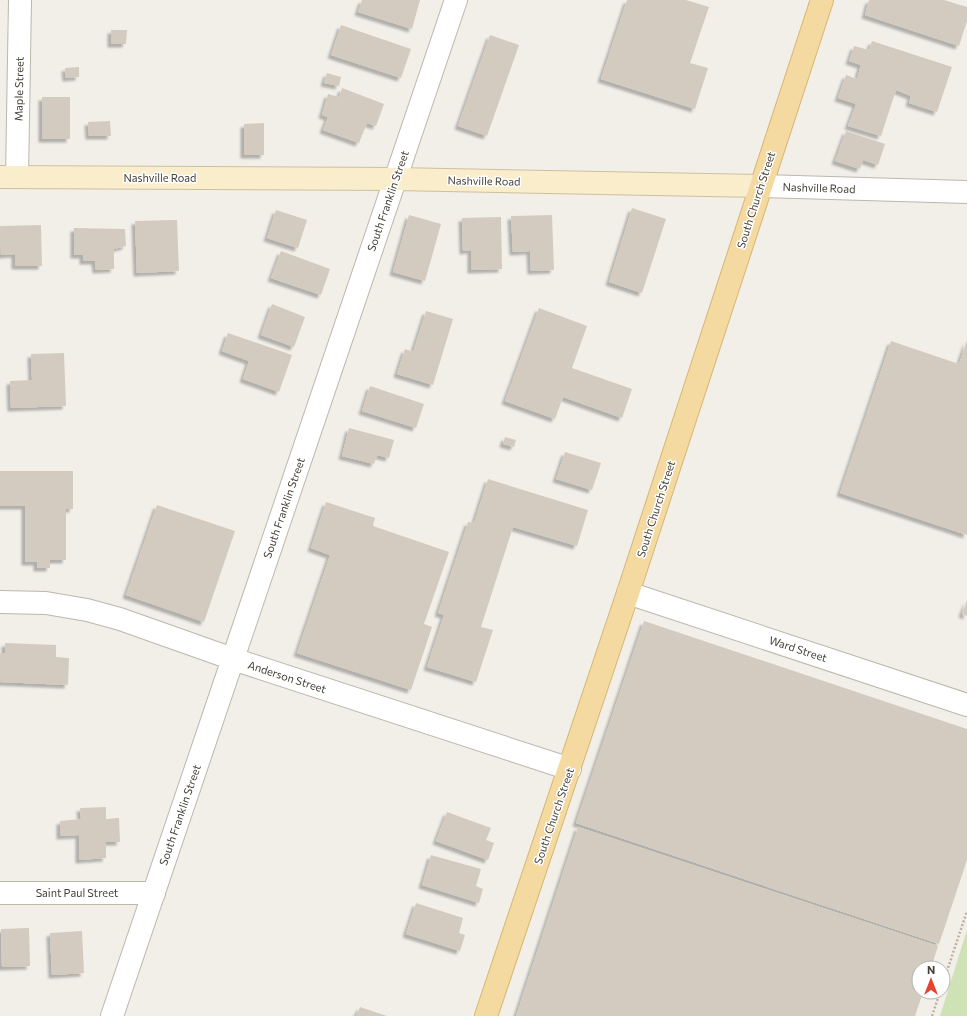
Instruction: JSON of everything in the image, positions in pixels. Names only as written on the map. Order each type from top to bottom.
[{"type":"main road","name":"South Church Street","points":[[486,1016],[570,769],[822,0]]},
{"type":"main road","name":"Nashville Road","points":[[9,177],[395,179],[760,186]]},
{"type":"street","name":"Maple Street","points":[[9,177],[20,0]]},
{"type":"street","name":"South Franklin Street","points":[[112,1016],[456,0]]},
{"type":"street","name":"Nashville Road","points":[[760,186],[967,192]]},
{"type":"street","name":"Ward Street","points":[[628,593],[967,706]]},
{"type":"street","name":"Anderson Street","points":[[0,602],[46,603],[88,610],[120,619],[233,660],[570,769]]},
{"type":"street","name":"Saint Paul Street","points":[[0,893],[154,893]]},
{"type":"path","points":[[951,960],[967,911]]},
{"type":"path","points":[[932,1016],[937,1000]]},
{"type":"green space","points":[[967,930],[967,1016],[940,1016],[945,1000],[951,1000],[951,981]]},
{"type":"building","points":[[362,0],[420,0],[412,29],[358,12]]},
{"type":"building","points":[[627,0],[686,0],[709,7],[690,63],[708,68],[695,109],[601,79]]},
{"type":"building","points":[[869,0],[944,0],[967,7],[967,21],[959,46],[865,15]]},
{"type":"building","points":[[341,25],[411,49],[401,78],[331,55]]},
{"type":"building","points":[[111,30],[127,30],[126,44],[111,44]]},
{"type":"building","points":[[490,35],[519,45],[487,136],[458,126]]},
{"type":"building","points":[[872,41],[952,67],[937,112],[909,103],[911,96],[896,90],[881,136],[848,126],[856,104],[838,98],[846,75],[857,79],[861,65],[849,61],[854,46],[869,50]]},
{"type":"building","points":[[79,67],[79,77],[66,78],[65,68]]},
{"type":"building","points":[[327,73],[341,77],[339,86],[324,83]]},
{"type":"building","points":[[342,88],[384,104],[376,126],[367,123],[359,143],[323,130],[328,117],[322,115],[328,94],[339,97]]},
{"type":"building","points":[[42,97],[70,97],[70,139],[42,139]]},
{"type":"building","points":[[110,121],[111,136],[89,136],[88,122]]},
{"type":"building","points":[[264,123],[264,155],[244,155],[244,124]]},
{"type":"building","points":[[846,131],[885,144],[878,165],[863,160],[860,169],[835,161]]},
{"type":"building","points":[[632,208],[666,219],[642,293],[609,282]]},
{"type":"building","points":[[276,210],[307,220],[298,248],[267,238]]},
{"type":"building","points":[[409,215],[441,224],[425,281],[393,272]]},
{"type":"building","points":[[552,215],[554,270],[531,271],[530,251],[513,252],[511,216]]},
{"type":"building","points":[[501,217],[502,269],[471,270],[471,250],[463,251],[462,218]]},
{"type":"building","points":[[177,220],[179,271],[137,273],[135,221]]},
{"type":"building","points":[[41,225],[42,266],[15,266],[15,254],[1,255],[0,226]]},
{"type":"building","points":[[74,228],[125,229],[126,246],[114,249],[114,269],[96,270],[95,261],[83,261],[83,255],[74,255]]},
{"type":"building","points":[[281,251],[330,269],[321,295],[271,278]]},
{"type":"building","points":[[272,304],[305,317],[294,347],[261,335]]},
{"type":"building","points":[[539,308],[587,326],[572,368],[632,389],[622,418],[563,397],[555,419],[505,401]]},
{"type":"building","points":[[426,311],[453,319],[433,385],[397,374],[405,349],[413,352]]},
{"type":"building","points":[[228,333],[292,355],[279,392],[243,379],[249,361],[222,351]]},
{"type":"building","points":[[967,340],[967,535],[840,493],[891,341],[959,364]]},
{"type":"building","points":[[64,353],[66,406],[11,408],[10,381],[32,380],[31,354]]},
{"type":"building","points":[[370,386],[424,404],[416,428],[362,411]]},
{"type":"building","points":[[349,428],[394,440],[389,458],[377,455],[374,464],[342,456]]},
{"type":"building","points":[[505,437],[516,440],[514,447],[503,444]]},
{"type":"building","points":[[565,452],[601,463],[592,490],[556,479]]},
{"type":"building","points":[[0,471],[73,471],[73,509],[66,509],[66,560],[50,560],[50,568],[37,568],[37,562],[25,562],[25,506],[0,506]]},
{"type":"building","points":[[488,479],[588,510],[577,546],[513,527],[481,627],[493,630],[476,682],[427,667],[444,615],[438,613],[468,522],[474,523]]},
{"type":"building","points":[[326,502],[375,518],[373,526],[449,552],[424,624],[432,627],[411,690],[297,653],[330,555],[311,548]]},
{"type":"building","points":[[157,505],[235,531],[204,622],[126,595]]},
{"type":"building","points":[[967,600],[967,616],[962,614]]},
{"type":"building","points":[[644,621],[967,729],[967,860],[939,944],[576,823]]},
{"type":"building","points":[[5,643],[56,645],[56,657],[69,658],[68,685],[0,682],[0,653],[5,654]]},
{"type":"building","points":[[106,807],[106,819],[119,818],[120,842],[106,842],[106,858],[79,860],[79,835],[60,836],[60,821],[81,819],[80,808]]},
{"type":"building","points":[[447,812],[491,828],[486,840],[494,843],[488,860],[436,841]]},
{"type":"building","points":[[578,827],[938,946],[934,960],[911,960],[911,1000],[920,1000],[915,1016],[516,1016]]},
{"type":"building","points":[[431,855],[481,869],[476,886],[483,889],[479,903],[422,885]]},
{"type":"building","points":[[416,903],[463,918],[459,933],[465,935],[460,951],[406,934]]},
{"type":"building","points":[[29,928],[30,966],[2,967],[1,929]]},
{"type":"building","points":[[82,931],[84,973],[52,975],[50,933]]},
{"type":"building","points":[[360,1007],[387,1016],[356,1016]]}]
